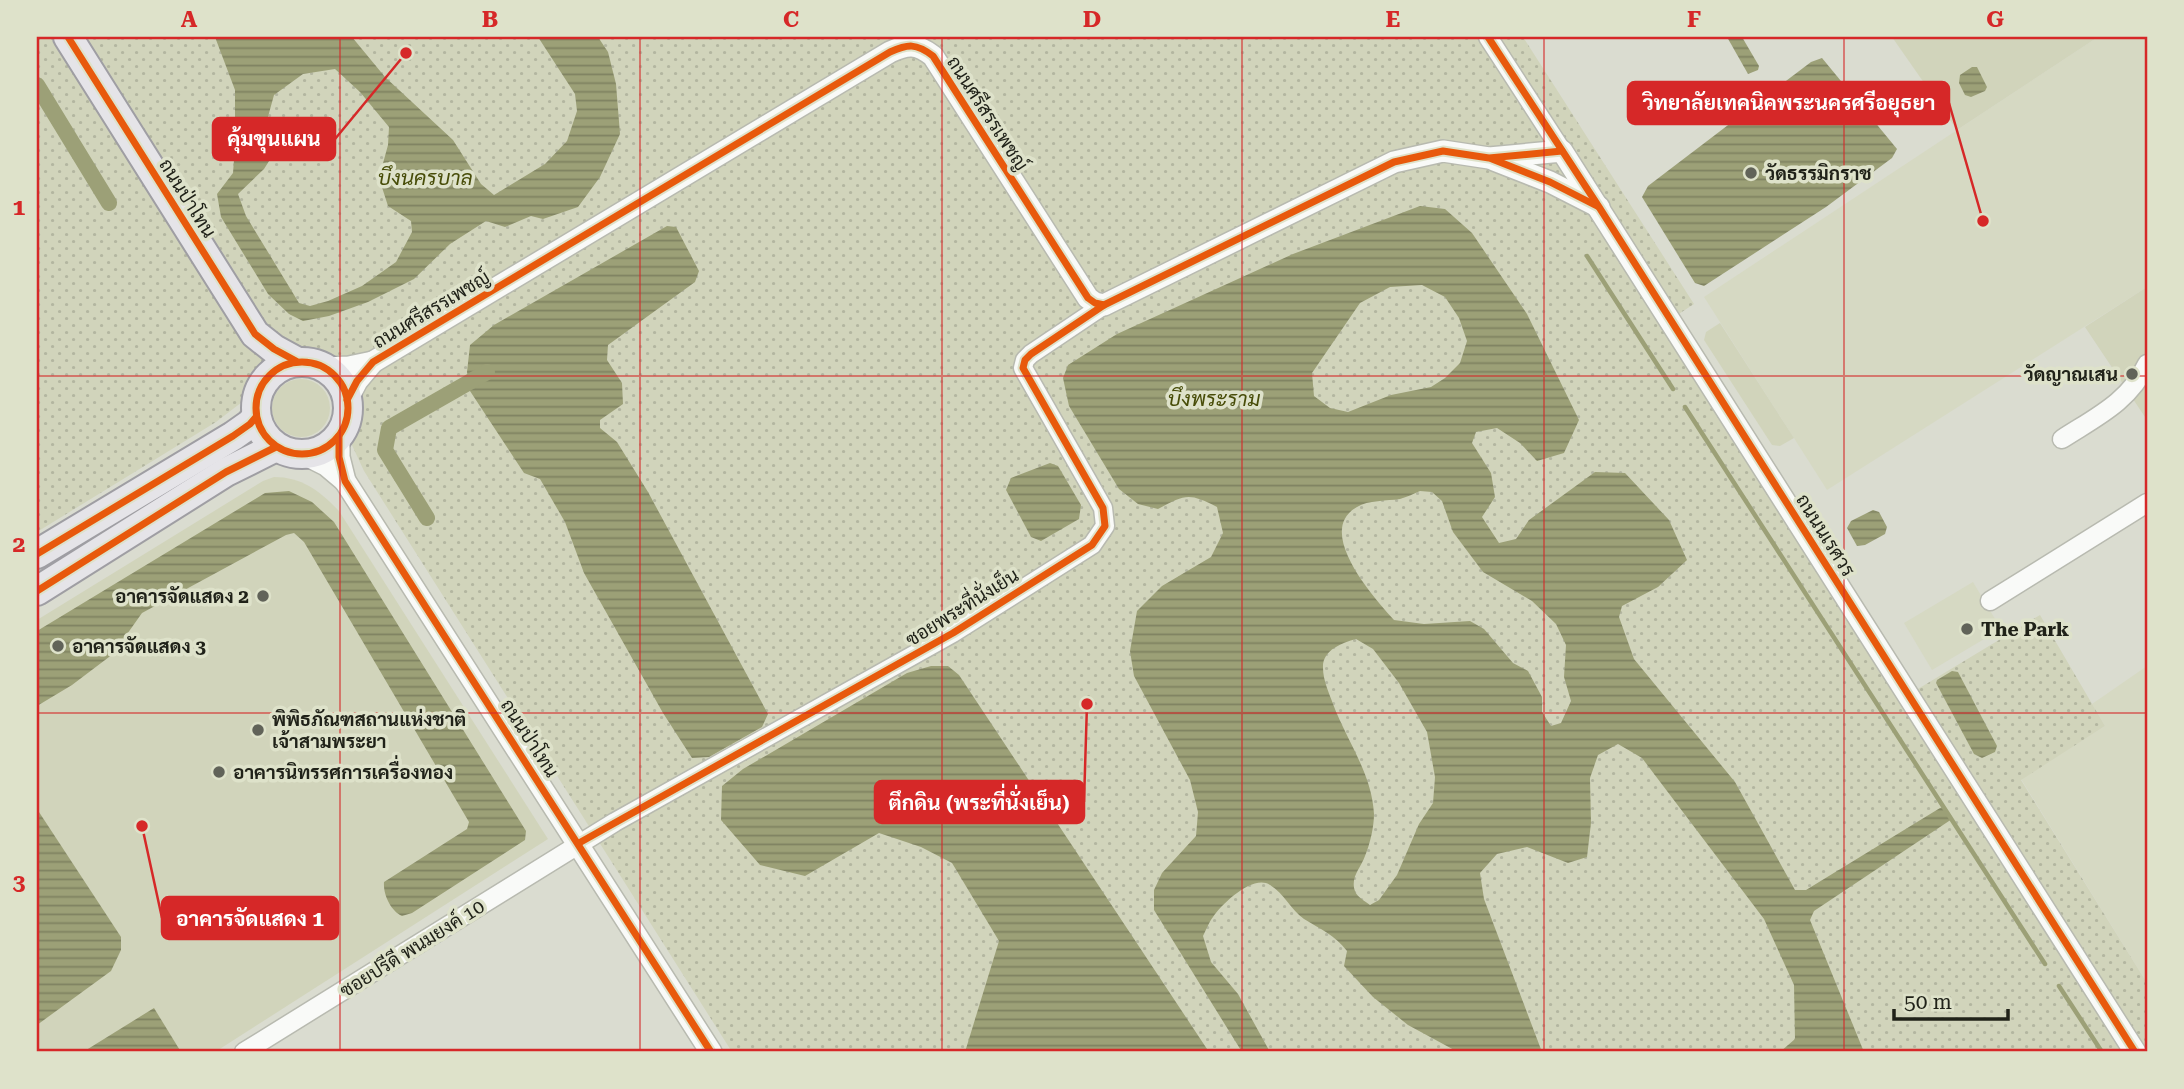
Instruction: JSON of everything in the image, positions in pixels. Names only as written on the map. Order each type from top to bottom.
[{"type":"main road","name":"ถนนป่าโทน","points":[[68,37],[255,334],[296,362]]},
{"type":"main road","name":"ถนนป่าโทน","points":[[255,334],[262,383]]},
{"type":"main road","points":[[296,362],[326,368],[340,382],[347,400],[347,419],[339,436],[324,449],[306,455],[286,452],[276,447],[260,429],[256,417],[256,402],[262,383],[277,368],[296,362]]},
{"type":"main road","points":[[40,571],[92,521],[233,436],[256,417]]},
{"type":"main road","points":[[40,571],[107,547],[226,472],[276,447]]},
{"type":"main road","points":[[92,521],[91,531],[98,542],[107,547]]},
{"type":"street","name":"ถนนนเรศวร","points":[[1488,37],[1600,207],[2135,1052]]},
{"type":"street","name":"ถนนศรีสรรเพชญ์","points":[[326,368],[373,362],[890,52],[905,46],[922,47],[933,55],[1088,298],[1095,303],[1104,304]]},
{"type":"street","points":[[1104,304],[1394,162],[1443,151],[1489,158],[1550,182],[1600,207]]},
{"type":"street","points":[[1489,158],[1562,151]]},
{"type":"street","name":"ซอยพระที่นั่งเย็น","points":[[579,843],[953,633],[1092,545],[1105,526],[1103,508],[1023,368],[1025,360],[1031,354],[1104,304]]},
{"type":"street","name":"ถนนศรีสรรเพชญ์","points":[[347,400],[373,362]]},
{"type":"street","points":[[2063,439],[2124,398],[2139,382],[2147,364]]},
{"type":"street","name":"ถนนป่าโทน","points":[[339,436],[339,457],[345,481]]},
{"type":"street","name":"ถนนป่าโทน","points":[[306,455],[326,465],[345,481],[711,1052]]},
{"type":"street","points":[[1990,601],[2147,503]]},
{"type":"street","name":"ซอยปรีดี พนมยงค์ 10","points":[[244,1052],[579,843]]},
{"type":"shaded area","points":[[37,37],[1523,37],[1694,304],[1665,323],[1903,698],[2040,615],[2105,726],[2021,780],[2147,983],[2147,1052],[732,1052],[364,471],[351,443],[358,400],[335,362],[293,352],[259,373],[246,399],[216,422],[37,532]]},
{"type":"shaded area","points":[[1892,37],[2098,37],[1957,130]]},
{"type":"shaded area","points":[[2098,37],[2147,37],[2147,287],[1827,490],[1704,297]]},
{"type":"shaded area","name":"วัดญาณเสน","points":[[2147,287],[2147,420],[2085,327]]},
{"type":"shaded area","points":[[1720,323],[1794,438],[1780,446],[1772,445],[1704,340],[1706,332]]},
{"type":"shaded area","points":[[295,379],[307,379],[322,387],[330,402],[330,414],[322,429],[307,437],[295,437],[280,429],[272,414],[272,402],[280,387]]},
{"type":"shaded area","name":"พิพิธภัณฑสถานแห่งชาติ เจ้าสามพระยา","points":[[274,477],[310,486],[339,511],[548,839],[215,1052],[37,1052],[37,620],[263,481]]},
{"type":"shaded area","points":[[1973,582],[2001,629],[1932,670],[1904,623]]},
{"type":"shaded area","points":[[2147,666],[2147,983],[2021,779],[2105,726],[2092,704]]},
{"type":"water","name":"บึงนครบาล","points":[[215,37],[352,37],[385,77],[453,140],[481,184],[494,195],[545,164],[567,141],[577,111],[575,94],[538,37],[598,37],[608,52],[616,84],[620,134],[600,177],[578,207],[543,219],[531,216],[505,227],[486,221],[450,244],[414,279],[368,302],[329,316],[303,321],[289,314],[268,294],[221,217],[217,194],[233,173],[235,90]],"holes":[[[335,69],[360,92],[389,127],[388,145],[379,178],[388,206],[411,221],[412,232],[396,262],[362,286],[310,306],[299,303],[246,216],[238,194],[264,169],[271,158],[266,124],[274,95],[303,74]]]},
{"type":"water","points":[[1727,37],[1742,37],[1759,66],[1758,70],[1748,74]]},
{"type":"water","points":[[1822,58],[1897,149],[1892,158],[1826,207],[1704,286],[1695,283],[1642,197],[1648,186],[1811,62]]},
{"type":"water","points":[[1972,67],[1977,67],[1987,87],[1985,91],[1971,97],[1965,95],[1959,83],[1960,75]]},
{"type":"water","name":"บึงพระราม","points":[[1420,206],[1445,209],[1472,233],[1527,314],[1579,420],[1564,453],[1537,461],[1520,443],[1497,428],[1476,432],[1472,443],[1491,473],[1495,497],[1482,517],[1499,543],[1516,539],[1529,520],[1595,472],[1625,473],[1669,520],[1687,560],[1658,587],[1622,606],[1619,617],[1634,659],[1735,782],[1795,890],[1806,890],[1944,807],[1952,819],[1814,911],[1810,920],[1864,1052],[1780,1052],[1795,1039],[1794,985],[1764,919],[1642,758],[1618,744],[1598,755],[1590,778],[1591,823],[1587,857],[1568,863],[1527,847],[1497,854],[1480,873],[1484,899],[1542,1052],[1456,1051],[1408,1025],[1373,997],[1344,966],[1347,951],[1342,945],[1304,919],[1275,888],[1263,883],[1247,887],[1223,905],[1203,936],[1211,962],[1238,994],[1270,1052],[1242,1052],[1154,910],[1154,890],[1162,873],[1196,836],[1198,812],[1190,780],[1134,676],[1130,651],[1137,611],[1162,586],[1211,557],[1223,533],[1217,507],[1188,497],[1158,509],[1138,504],[1119,489],[1069,406],[1063,378],[1068,365],[1117,334],[1293,254]],"holes":[[[1422,285],[1445,297],[1459,318],[1467,341],[1460,363],[1431,387],[1391,395],[1348,412],[1330,408],[1314,396],[1312,373],[1360,303],[1390,287]],[[1420,491],[1432,492],[1442,501],[1453,532],[1483,572],[1532,601],[1556,624],[1566,645],[1564,677],[1571,701],[1561,723],[1551,726],[1542,712],[1542,697],[1528,671],[1513,663],[1484,629],[1470,621],[1424,624],[1394,620],[1362,581],[1345,548],[1342,532],[1345,518],[1361,505],[1400,499]],[[1356,639],[1373,649],[1399,683],[1427,732],[1435,777],[1433,803],[1419,824],[1397,875],[1379,900],[1370,905],[1356,893],[1354,881],[1371,835],[1374,814],[1372,799],[1364,771],[1333,704],[1323,673],[1326,656],[1339,645]]]},
{"type":"water","points":[[667,226],[676,227],[699,271],[695,282],[608,345],[607,360],[622,383],[623,404],[600,420],[600,428],[617,442],[648,492],[768,714],[762,727],[709,757],[692,758],[663,713],[584,573],[565,522],[540,479],[524,473],[470,391],[467,372],[470,345],[494,325]]},
{"type":"water","points":[[1050,463],[1058,466],[1081,505],[1079,519],[1041,541],[1031,537],[1006,490],[1011,478]]},
{"type":"water","points":[[289,491],[312,502],[334,522],[526,831],[525,840],[412,913],[402,916],[388,902],[384,882],[467,829],[469,822],[304,542],[294,533],[142,613],[113,654],[72,685],[37,706],[37,631],[265,493]]},
{"type":"water","points":[[1873,510],[1879,512],[1887,527],[1885,534],[1865,545],[1857,546],[1847,528],[1851,521]]},
{"type":"water","points":[[931,666],[948,666],[959,675],[1209,1052],[965,1052],[999,941],[952,863],[921,847],[879,833],[805,876],[760,865],[721,820],[722,786],[743,769],[907,673]]},
{"type":"water","points":[[1952,671],[1958,672],[1997,746],[1995,752],[1982,758],[1974,754],[1936,683]]},
{"type":"water","points":[[37,809],[121,937],[121,950],[111,971],[37,1025]]},
{"type":"water","points":[[154,1008],[181,1052],[83,1052]]},
{"type":"waterway","points":[[37,85],[109,203]]},
{"type":"waterway","points":[[1587,256],[1673,389]]},
{"type":"waterway","points":[[427,518],[385,450],[389,428],[487,372]]},
{"type":"waterway","points":[[1685,407],[2045,964]]},
{"type":"waterway","points":[[2059,986],[2102,1052]]},
{"type":"cycle path","points":[[68,37],[255,334],[296,361]]},
{"type":"cycle path","points":[[1488,37],[1599,207],[2135,1052]]},
{"type":"cycle path","points":[[347,400],[357,381],[373,362],[902,47],[917,47],[933,56],[1088,298],[1104,305],[1394,162],[1443,151],[1489,158],[1562,151]]},
{"type":"cycle path","points":[[1492,159],[1550,182],[1597,206]]},
{"type":"cycle path","points":[[579,843],[953,633],[1092,545],[1105,526],[1103,508],[1023,368],[1025,360],[1031,354],[1104,305]]},
{"type":"cycle path","points":[[293,362],[311,362],[328,369],[341,382],[348,399],[348,408],[348,417],[341,434],[328,447],[311,454],[293,454],[276,447],[263,434],[256,417],[256,399],[263,382],[276,369],[293,362]]},
{"type":"cycle path","points":[[37,554],[233,436],[256,417]]},
{"type":"cycle path","points":[[339,436],[339,457],[345,481],[711,1052]]},
{"type":"cycle path","points":[[37,591],[226,472],[276,447]]},
{"type":"place","name":"คุ้มขุนแผน","points":[[406,53]]},
{"type":"place","name":"วัดธรรมิกราช","points":[[1751,173]]},
{"type":"place","name":"วิทยาลัยเทคนิคพระนครศรีอยุธยา","points":[[1983,221]]},
{"type":"place","name":"วัดญาณเสน","points":[[2132,374]]},
{"type":"place","name":"อาคารจัดแสดง 2","points":[[263,596]]},
{"type":"place","name":"The Park","points":[[1967,629]]},
{"type":"place","name":"อาคารจัดแสดง 3","points":[[58,646]]},
{"type":"place","name":"ตึกดิน (พระที่นั่งเย็น)","points":[[1087,704]]},
{"type":"place","name":"พิพิธภัณฑสถานแห่งชาติ เจ้าสามพระยา","points":[[258,730]]},
{"type":"place","name":"อาคารนิทรรศการเครื่องทอง","points":[[219,772]]},
{"type":"place","name":"อาคารจัดแสดง 1","points":[[142,826]]}]
